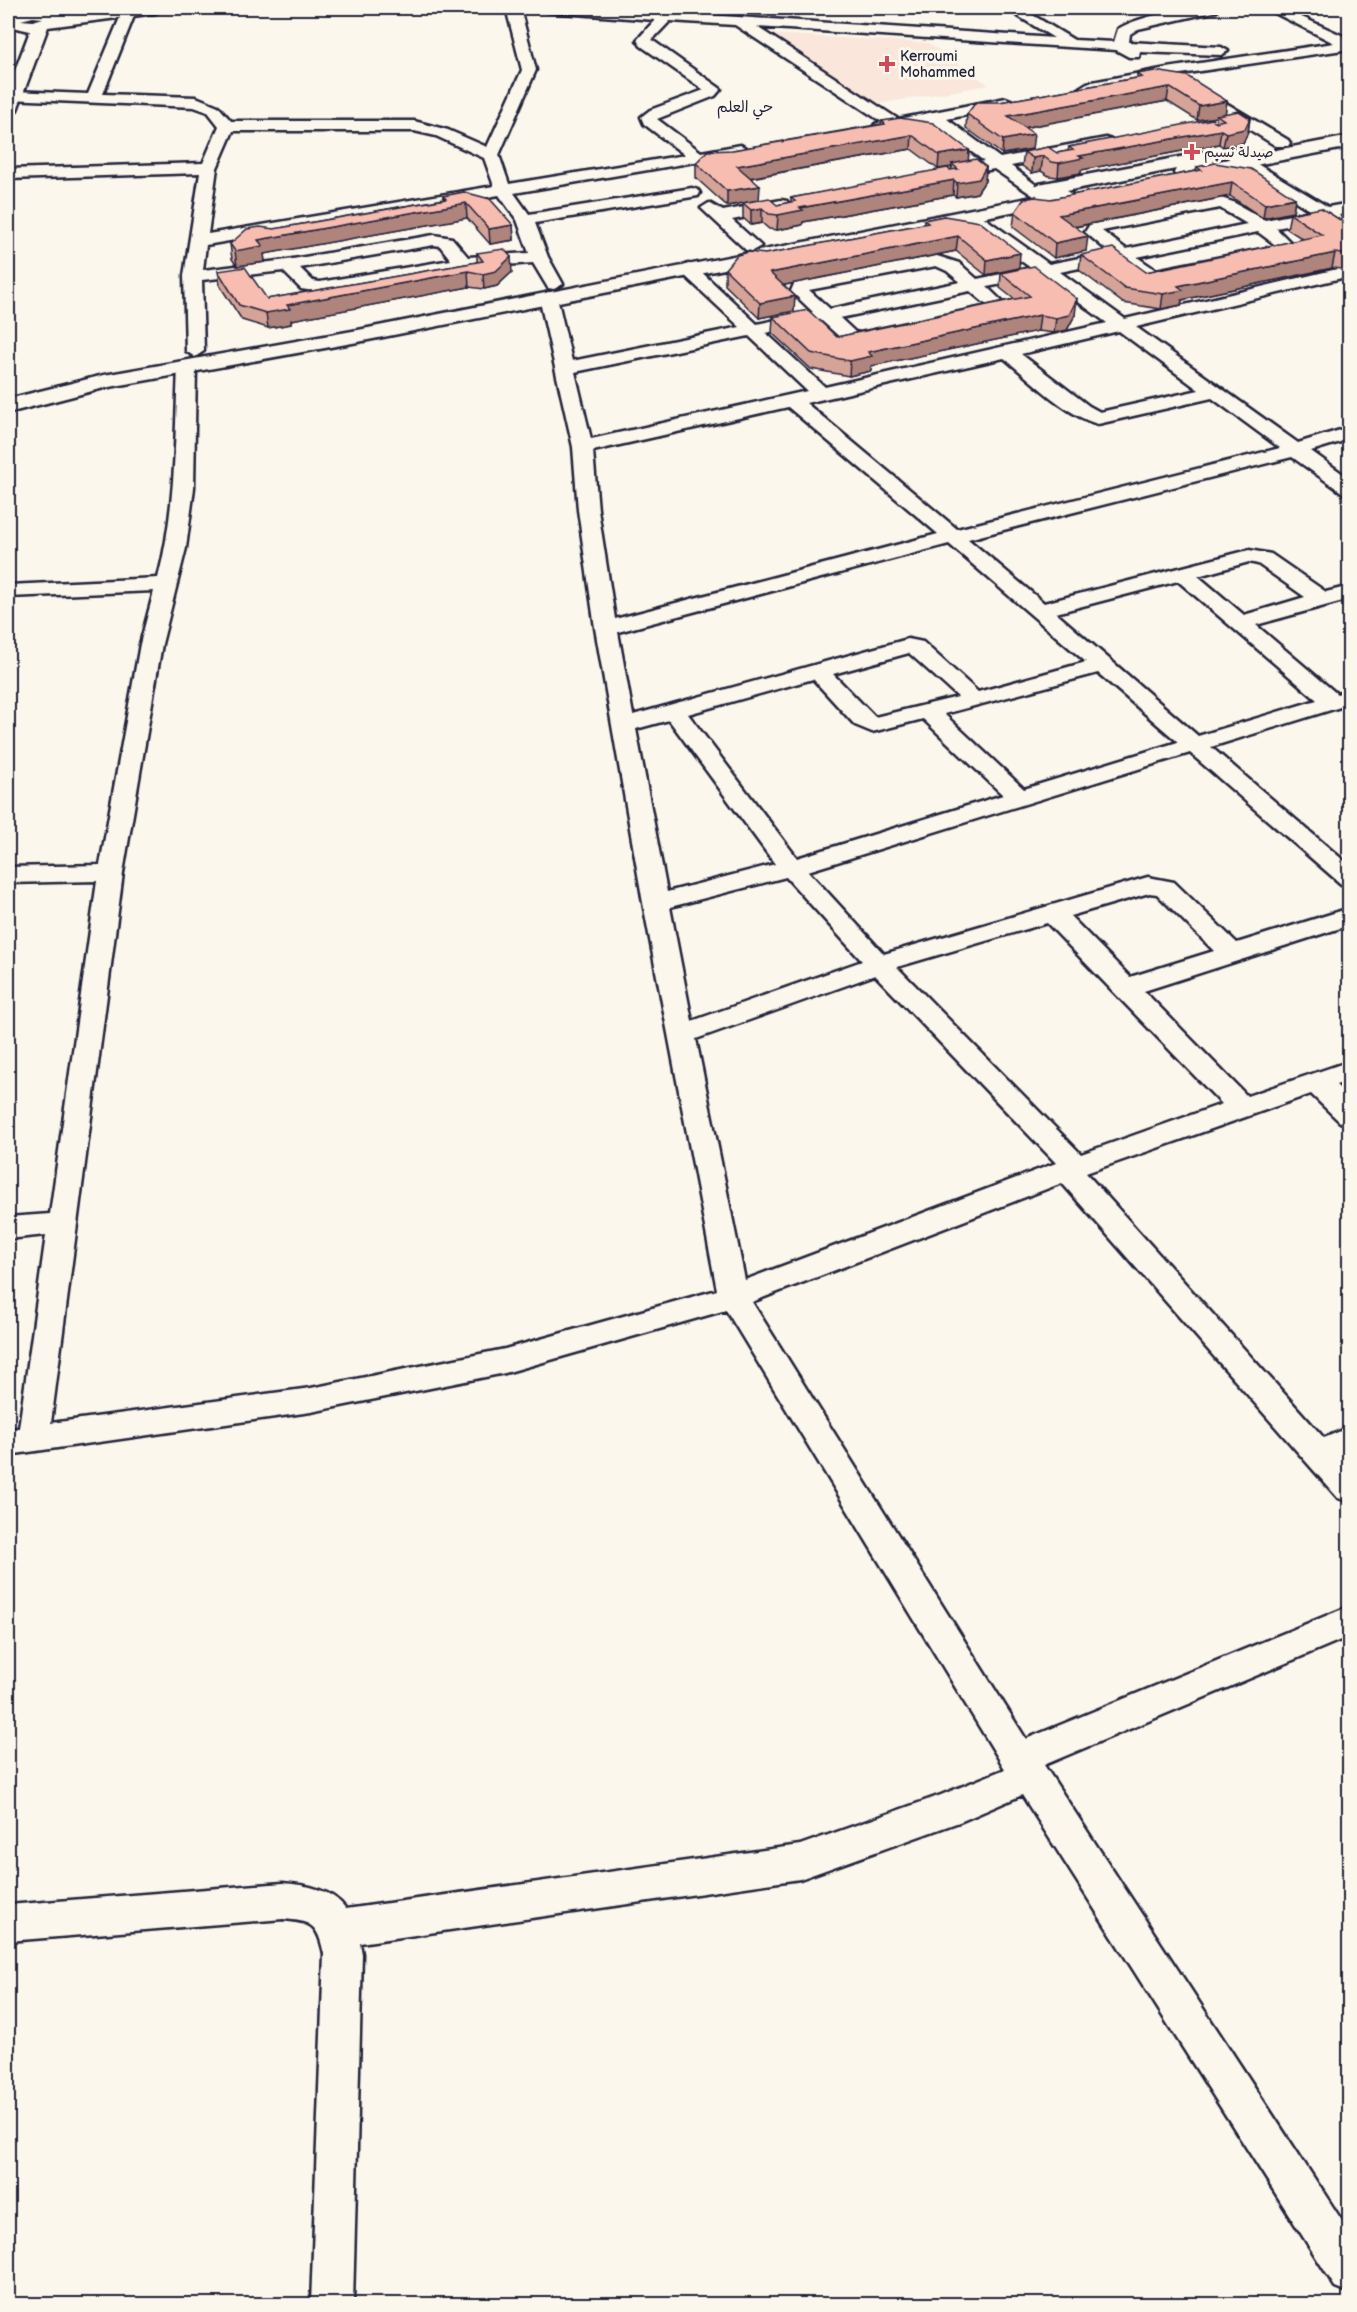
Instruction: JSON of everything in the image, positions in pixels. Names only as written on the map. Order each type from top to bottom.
[{"type":"street","points":[[28,18],[86,8]]},
{"type":"street","points":[[28,18],[156,8]]},
{"type":"street","points":[[513,8],[529,70],[491,155],[502,189],[525,220],[551,290],[583,447],[588,510],[606,627],[656,903],[733,1297],[1024,1767],[1350,2272]]},
{"type":"street","points":[[549,8],[1121,47],[1287,53]]},
{"type":"street","points":[[1014,8],[1074,44]]},
{"type":"street","points":[[1121,47],[1123,32],[1133,26],[1206,8]]},
{"type":"street","points":[[1272,8],[1350,45]]},
{"type":"street","points":[[93,99],[129,11]]},
{"type":"street","points":[[665,17],[644,40],[646,43],[714,89],[710,93],[649,117],[650,121],[699,157]]},
{"type":"street","points":[[28,18],[10,103],[93,99],[196,102],[213,109],[227,126]]},
{"type":"street","points":[[738,21],[895,124]]},
{"type":"street","points":[[1070,91],[1167,72],[1350,45]]},
{"type":"street","points":[[1121,47],[1167,72],[1282,143]]},
{"type":"street","points":[[861,130],[1025,100]]},
{"type":"street","points":[[934,117],[1034,191]]},
{"type":"street","points":[[1216,121],[1240,117]]},
{"type":"street","points":[[227,126],[414,126],[442,133],[491,155]]},
{"type":"street","points":[[227,126],[209,168],[193,276],[184,488],[176,548],[151,644],[111,873],[63,1223],[20,1441],[311,1400],[505,1361],[733,1297],[1071,1168],[1350,1070]]},
{"type":"street","points":[[38,379],[191,359],[551,290],[752,246],[995,204],[1237,157],[1282,143],[1350,130]]},
{"type":"street","points":[[938,175],[1123,139]]},
{"type":"street","points":[[551,290],[688,269],[969,215],[1034,191],[1237,157],[1350,141]]},
{"type":"street","points":[[198,241],[502,189],[659,166],[756,147]]},
{"type":"street","points":[[1237,157],[1350,229]]},
{"type":"street","points":[[659,166],[752,246]]},
{"type":"street","points":[[8,174],[209,168]]},
{"type":"street","points":[[525,220],[692,193]]},
{"type":"street","points":[[719,217],[799,201]]},
{"type":"street","points":[[1218,203],[1228,205],[1282,241],[1288,249],[1160,276],[1147,273],[1123,256],[1096,236],[1093,232],[1094,227],[1218,203]]},
{"type":"street","points":[[567,368],[1350,208]]},
{"type":"street","points":[[969,215],[1350,489]]},
{"type":"street","points":[[193,276],[287,266],[438,239],[446,242],[463,263]]},
{"type":"street","points":[[287,266],[307,285],[320,287],[463,263],[539,257]]},
{"type":"street","points":[[937,261],[946,262],[974,283],[999,306],[999,310],[860,338],[849,336],[800,291],[800,288],[820,281],[937,261]]},
{"type":"street","points":[[688,269],[820,393]]},
{"type":"street","points":[[583,447],[1006,352],[1350,271]]},
{"type":"street","points":[[1006,352],[1082,410],[1098,418],[1214,392]]},
{"type":"street","points":[[8,405],[191,359]]},
{"type":"street","points":[[791,400],[955,535],[1100,665],[1350,879]]},
{"type":"street","points":[[606,627],[955,535],[1295,450],[1350,433]]},
{"type":"street","points":[[1040,611],[1255,555],[1264,558],[1322,599]]},
{"type":"street","points":[[1183,574],[1240,623],[1341,699]]},
{"type":"street","points":[[8,591],[167,584]]},
{"type":"street","points":[[1240,623],[1350,592]]},
{"type":"street","points":[[624,725],[902,647],[915,647],[974,700]]},
{"type":"street","points":[[818,671],[868,723],[879,725],[1100,665]]},
{"type":"street","points":[[656,903],[791,868],[1341,699]]},
{"type":"street","points":[[674,711],[791,868],[1071,1168],[1350,1489]]},
{"type":"street","points":[[928,712],[1020,798]]},
{"type":"street","points":[[8,875],[111,873]]},
{"type":"street","points":[[682,1034],[879,964],[1157,885],[1165,888],[1233,954]]},
{"type":"street","points":[[1053,914],[1242,1108]]},
{"type":"street","points":[[1125,988],[1350,916]]},
{"type":"street","points":[[1316,1082],[1350,1115]]},
{"type":"street","points":[[8,1228],[63,1223]]},
{"type":"street","points":[[1319,1455],[1350,1440]]},
{"type":"street","points":[[339,1928],[800,1862],[949,1809],[1024,1767],[1350,1620]]},
{"type":"street","points":[[8,1923],[283,1901],[308,1902],[328,1914],[339,1928],[343,1954],[332,2304]]},
{"type":"shaded area","name":"Kerroumi Mohammed","points":[[770,34],[928,43],[989,85],[877,104]]},
{"type":"building","points":[[1155,71],[1187,76],[1227,101],[1199,106],[1169,87],[1008,116],[1034,134],[1003,140],[967,114],[976,102],[1000,102],[1142,77],[1137,74]]},
{"type":"building","points":[[1239,111],[1250,118],[1245,129],[1226,133],[1221,130],[1079,156],[1083,158],[1059,163],[1051,162],[1043,156],[1033,158],[1024,152],[1048,147],[1057,153],[1073,150],[1069,147],[1212,119],[1216,122],[1224,120],[1217,115]]},
{"type":"building","points":[[900,118],[933,123],[969,150],[939,155],[912,135],[737,166],[760,186],[727,191],[696,163],[707,151],[733,150],[885,124],[882,121]]},
{"type":"building","points":[[976,159],[986,167],[979,179],[957,183],[954,180],[800,208],[803,210],[778,215],[769,214],[762,208],[751,210],[743,203],[769,198],[777,205],[795,201],[791,198],[947,168],[958,169],[952,164]]},
{"type":"building","points":[[1215,163],[1251,169],[1295,198],[1265,204],[1232,182],[1059,215],[1088,236],[1055,243],[1015,212],[1024,199],[1035,197],[1051,199],[1201,170],[1197,167]]},
{"type":"building","points":[[464,192],[490,199],[513,225],[489,229],[466,203],[258,240],[263,246],[235,251],[230,244],[247,229],[260,227],[274,229],[446,199],[443,196]]},
{"type":"building","points":[[1321,208],[1350,226],[1350,255],[1335,253],[1178,286],[1183,290],[1163,294],[1125,288],[1081,255],[1113,248],[1146,272],[1322,235],[1290,214]]},
{"type":"building","points":[[944,216],[980,222],[1020,253],[987,260],[958,236],[770,273],[795,296],[760,303],[725,269],[737,255],[749,252],[765,254],[928,223],[924,220]]},
{"type":"building","points":[[504,249],[511,257],[496,271],[483,274],[468,271],[287,305],[290,309],[266,313],[239,305],[218,271],[245,267],[267,299],[483,261],[477,253]]},
{"type":"building","points":[[1034,266],[1077,299],[1069,315],[1056,318],[1040,315],[868,352],[872,356],[850,361],[811,353],[773,317],[808,310],[837,337],[1030,296],[1001,273]]},
{"type":"place","name":"Kerroumi Mohammed","points":[[887,64]]},
{"type":"place","name":"صيدلة نسيم","points":[[1192,152]]},
{"type":"district","name":"حي العلم","points":[[745,107]]}]
